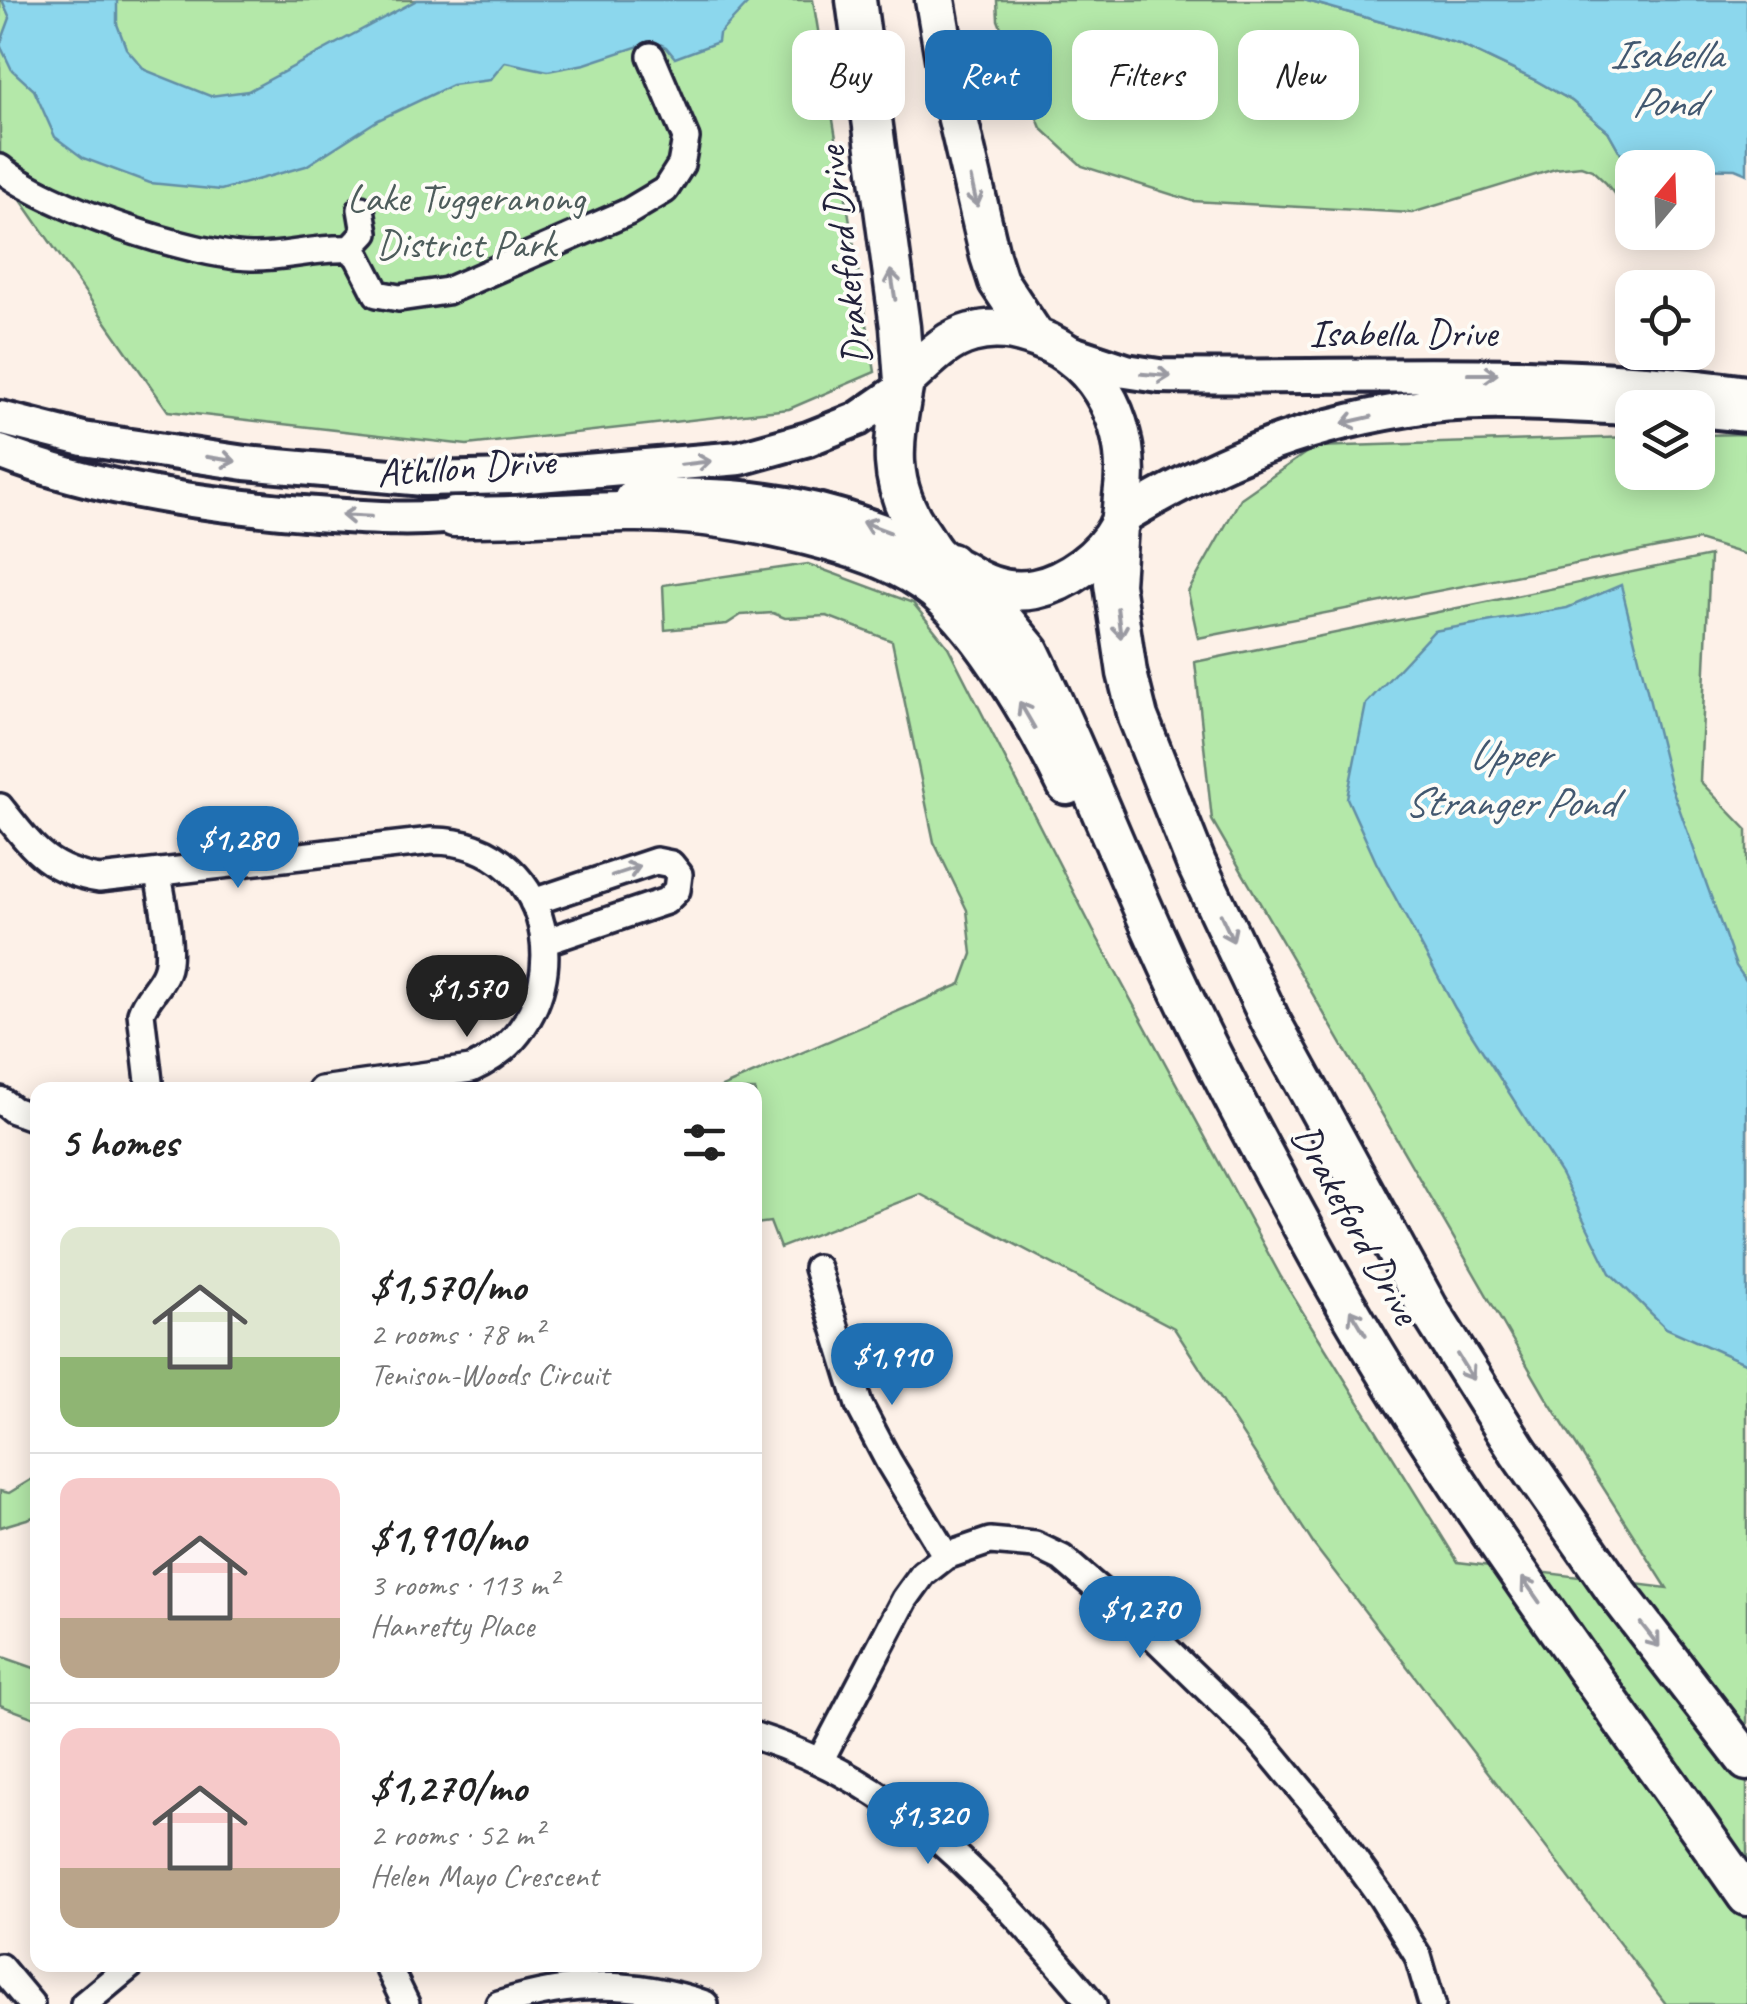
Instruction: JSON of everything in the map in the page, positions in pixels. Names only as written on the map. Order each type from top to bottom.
[{"type":"highway","name":"Drakeford Drive","points":[[856,0],[900,327],[904,384]]},
{"type":"highway","points":[[935,0],[949,81],[990,256],[998,280],[1049,344]]},
{"type":"highway","points":[[1012,329],[1049,344],[1092,376],[1119,423],[1125,459],[1119,523],[1091,558],[1054,585],[1014,591],[990,586],[943,559],[911,518],[898,486],[894,446],[904,384],[944,346],[972,332],[1012,329]]},
{"type":"highway","points":[[454,517],[697,514],[822,539],[881,558],[909,573],[952,606],[997,664],[1062,776],[1134,918],[1162,951]]},
{"type":"highway","name":"Drakeford Drive","points":[[1119,523],[1114,584],[1127,673],[1138,717],[1196,863],[1271,1022],[1428,1308],[1518,1450],[1616,1590],[1747,1762]]},
{"type":"highway","name":"Drakeford Drive","points":[[943,559],[996,610],[1030,652],[1162,951],[1287,1198],[1388,1372],[1487,1526],[1747,1896]]},
{"type":"main road","name":"Isabella Drive","points":[[1049,344],[1126,371],[1159,376],[1493,374],[1597,378],[1747,394]]},
{"type":"main road","name":"Athllon Drive","points":[[0,418],[246,463],[424,479],[599,472],[740,458],[858,419],[904,384]]},
{"type":"main road","points":[[0,395],[84,433]]},
{"type":"main road","name":"Isabella Drive","points":[[1119,523],[1206,469],[1308,431],[1405,409],[1477,404],[1615,408]]},
{"type":"main road","points":[[1715,412],[1747,416]]},
{"type":"main road","name":"Athllon Drive","points":[[0,452],[115,486],[256,509],[355,517],[454,517],[511,508],[686,494],[763,499],[843,515],[943,559]]},
{"type":"street","points":[[350,249],[358,256],[377,294],[399,298],[446,291],[628,212],[664,190],[681,165],[686,138],[651,56]]},
{"type":"street","points":[[0,168],[79,213],[207,251],[250,257],[350,249],[365,233],[361,208]]},
{"type":"street","points":[[0,807],[36,852],[72,874],[99,879],[448,840],[478,848],[504,864],[533,902],[546,941],[544,978],[537,1003],[508,1046],[470,1069],[412,1082]]},
{"type":"street","points":[[533,902],[656,861],[671,864],[679,874],[677,890],[666,901],[546,941]]},
{"type":"street","points":[[149,1082],[141,1013],[166,972],[168,955],[158,873]]},
{"type":"street","points":[[818,1268],[859,1404],[888,1462],[946,1556]]},
{"type":"street","points":[[820,1761],[905,1599],[923,1574],[946,1556],[990,1542],[1035,1546],[1062,1558],[1226,1704],[1324,1816],[1418,1956],[1432,2004]]},
{"type":"street","points":[[762,1739],[820,1761],[876,1791],[928,1829],[976,1874],[1093,2004]]},
{"type":"street","points":[[0,1966],[31,2004]]},
{"type":"street","points":[[84,2004],[123,1972]]},
{"type":"street","points":[[390,1972],[406,2004]]},
{"type":"street","points":[[498,2004],[560,1987],[609,1984],[658,1989],[705,2004]]},
{"type":"green space","name":"Lake Tuggeranong District Park","points":[[0,0],[813,0],[818,30],[792,30],[792,120],[833,120],[875,372],[789,409],[467,445],[168,411],[0,170]]},
{"type":"green space","points":[[997,0],[1304,0],[1459,44],[1572,101],[1608,131],[1619,150],[1615,150],[1615,195],[1592,170],[1581,166],[1555,169],[1412,213],[1192,201],[1082,166],[1041,128],[1038,120],[1052,120],[1052,30],[1002,30]]},
{"type":"green space","points":[[1747,434],[1747,555],[1698,540],[1198,638],[1188,592],[1241,498],[1314,447],[1615,438],[1615,490],[1715,490],[1715,435]]},
{"type":"green space","points":[[1710,556],[1700,781],[1747,830],[1747,2004],[1666,2004],[1314,1545],[1174,1328],[920,1194],[780,1248],[770,1222],[762,1223],[762,1082],[734,1082],[961,984],[972,954],[967,910],[934,842],[892,641],[827,616],[785,618],[773,613],[741,615],[727,624],[665,630],[663,585],[808,564],[913,603],[948,647],[1093,930],[1281,1277],[1458,1562],[1667,1588],[1545,1396],[1212,820],[1195,662]]},
{"type":"green space","points":[[30,1480],[30,1518],[0,1527],[0,1491],[9,1493]]},
{"type":"green space","points":[[0,1656],[30,1667],[30,1716],[0,1705]]},
{"type":"water","points":[[2,0],[117,0],[117,24],[126,48],[145,70],[210,96],[248,91],[417,0],[751,0],[719,34],[718,42],[675,58],[654,41],[585,64],[548,71],[505,62],[490,80],[452,85],[378,120],[306,166],[221,190],[150,183],[83,158],[55,137],[34,90],[12,70],[0,45],[10,18]]},
{"type":"water","name":"Isabella Pond","points":[[1304,0],[1747,0],[1747,174],[1715,169],[1715,150],[1619,150],[1608,131],[1572,101],[1459,44]]},
{"type":"water","name":"Upper Stranger Pond","points":[[1621,585],[1670,783],[1736,966],[1747,982],[1747,1364],[1666,1328],[1610,1273],[1561,1174],[1455,1008],[1376,862],[1347,798],[1366,704],[1434,631],[1567,608]]}]
